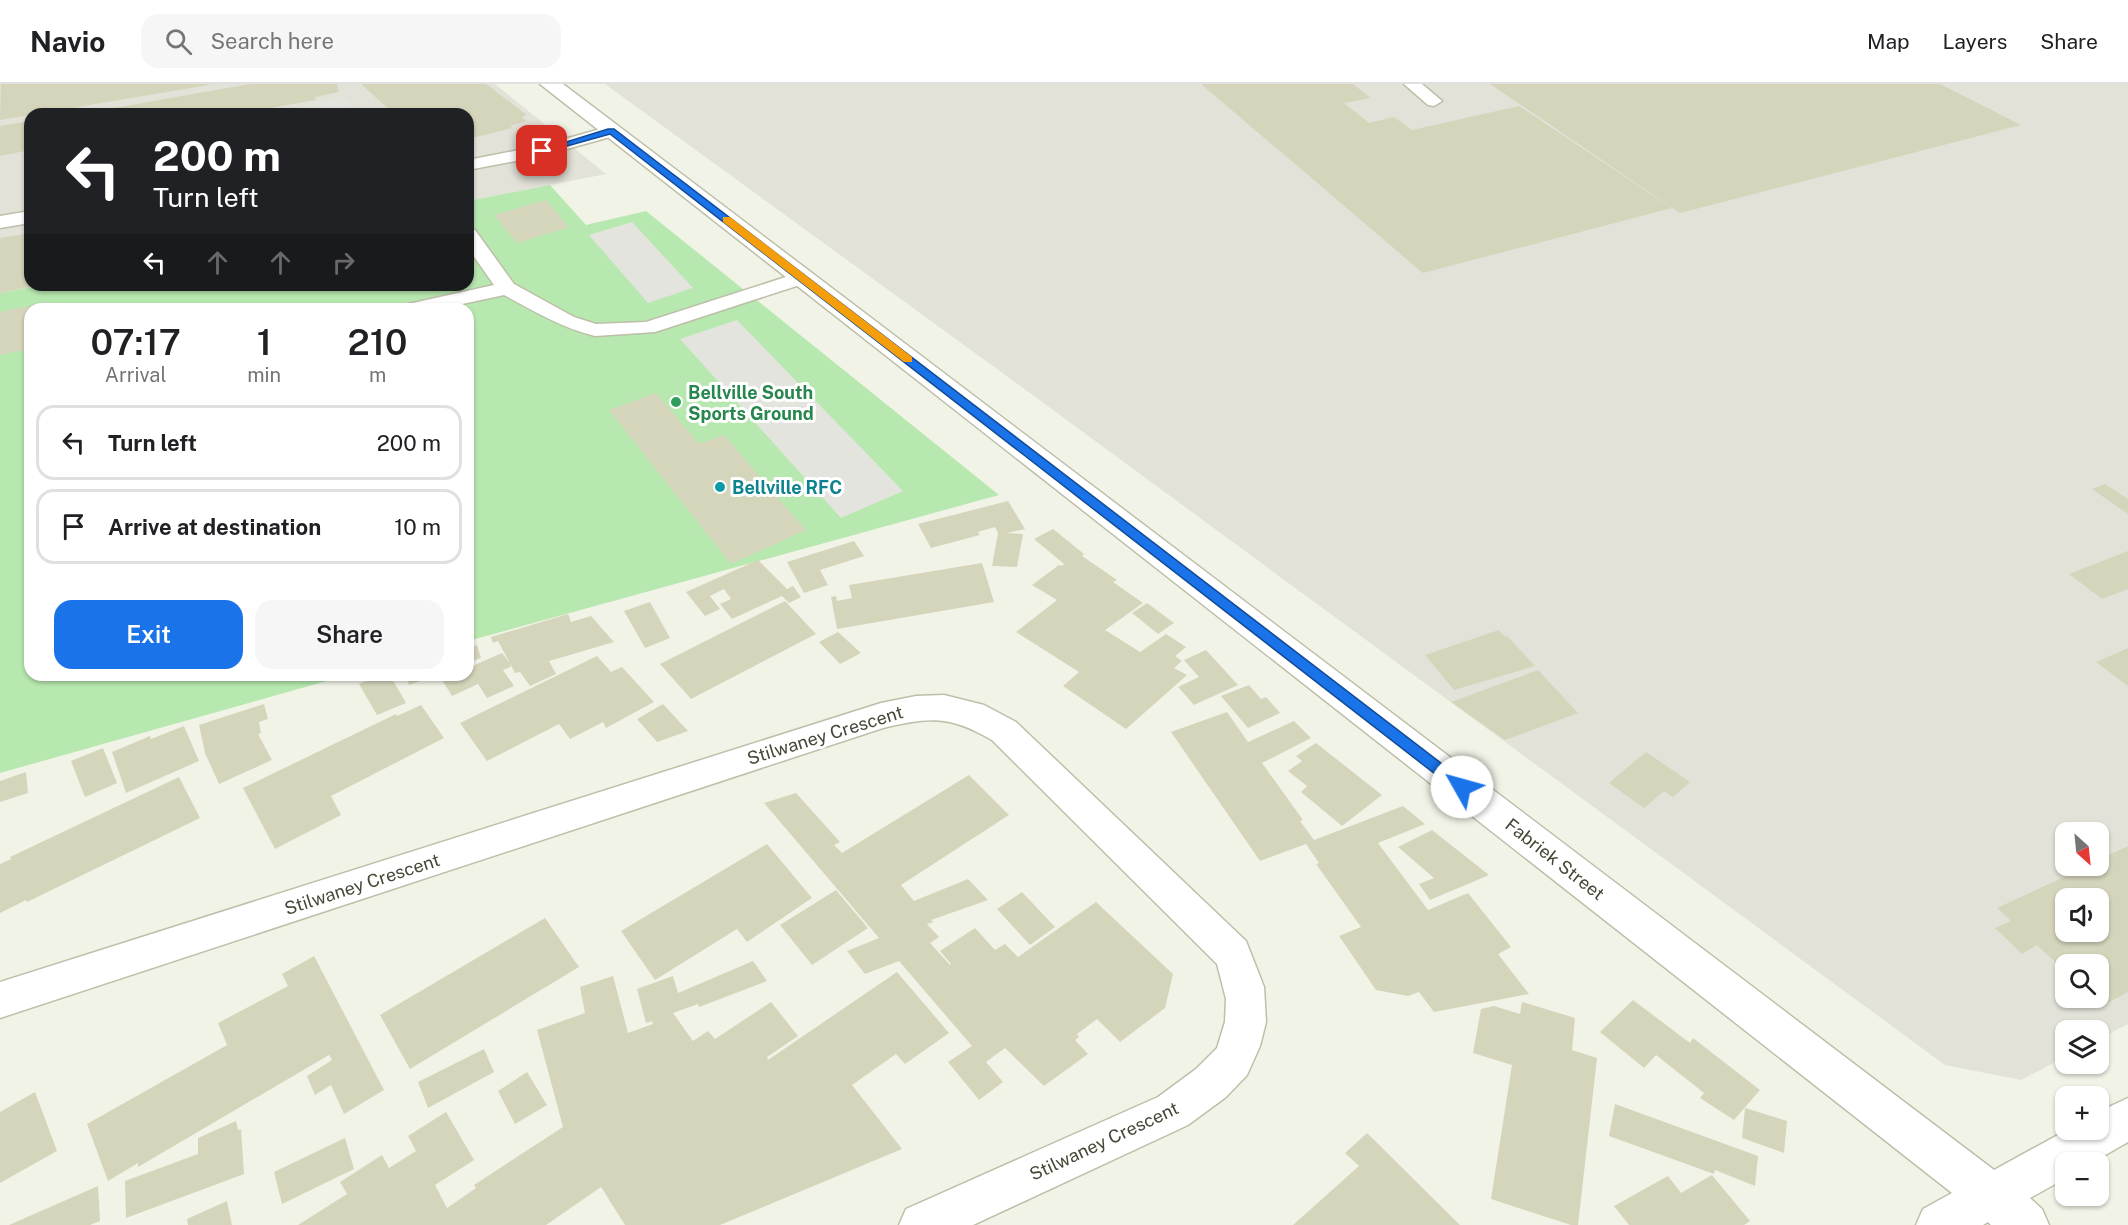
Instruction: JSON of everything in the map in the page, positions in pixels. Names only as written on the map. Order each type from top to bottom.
[{"type":"street","name":"Fabriek Street","points":[[550,84],[1990,1194],[2026,1225]]},
{"type":"street","name":"Stilwaney Crescent","points":[[0,1000],[881,716],[919,706],[953,708],[981,717],[1004,731],[1232,953],[1243,977],[1248,1006],[1244,1035],[1232,1062],[1205,1087],[1173,1111],[922,1225]]},
{"type":"street","points":[[1939,1225],[1990,1194],[2128,1119]]},
{"type":"lane","points":[[1412,84],[1434,101]]},
{"type":"lane","points":[[474,164],[542,151],[611,130]]},
{"type":"lane","points":[[0,222],[24,218]]},
{"type":"lane","points":[[474,242],[507,288],[581,327],[595,330],[620,331],[648,328],[672,322],[802,278]]},
{"type":"lane","points":[[438,303],[507,288]]},
{"type":"shaded area","points":[[0,84],[495,84],[606,174],[474,200],[474,108],[24,108],[24,288],[0,293]]},
{"type":"shaded area","points":[[605,84],[2128,84],[2128,1024],[2109,1034],[2109,1020],[2055,1020],[2055,1062],[2021,1080],[1945,1065]]},
{"type":"shaded area","points":[[342,96],[355,108],[309,108],[307,106]]},
{"type":"shaded area","points":[[632,222],[693,288],[648,303],[589,235]]},
{"type":"shaded area","points":[[737,320],[903,491],[841,518],[680,339]]},
{"type":"green space","name":"Bellville South Sports Ground","points":[[550,185],[586,225],[646,211],[999,495],[474,639],[474,303],[24,303],[24,681],[327,681],[0,773],[0,293],[24,288],[24,291],[474,291],[474,200]]},
{"type":"building","points":[[1,84],[209,84],[72,108],[24,108],[24,116],[0,120]]},
{"type":"building","points":[[250,84],[337,84],[339,92],[315,97],[316,100],[270,108],[114,108]]},
{"type":"building","points":[[361,84],[486,84],[527,115],[522,117],[526,121],[510,126],[513,128],[474,138],[474,108],[387,108]]},
{"type":"building","points":[[1201,84],[1353,84],[1371,98],[1344,103],[1369,123],[1394,117],[1412,130],[1519,106],[1672,208],[1423,273]]},
{"type":"building","points":[[1490,84],[1940,84],[2021,125],[1680,213]]},
{"type":"building","points":[[24,122],[24,151],[0,156],[0,126]]},
{"type":"building","points":[[546,200],[569,227],[517,243],[494,215]]},
{"type":"building","points":[[24,234],[24,288],[0,293],[0,238]]},
{"type":"building","points":[[24,307],[24,350],[0,355],[0,312]]},
{"type":"building","name":"Bellville RFC","points":[[656,393],[699,444],[724,435],[806,530],[731,564],[609,410]]},
{"type":"building","points":[[2105,484],[2128,499],[2128,514],[2092,489]]},
{"type":"building","points":[[1008,501],[1025,529],[1007,533],[1023,534],[1017,567],[992,566],[998,533],[995,527],[978,532],[980,535],[931,548],[918,524]]},
{"type":"building","points":[[1053,529],[1084,554],[1082,556],[1117,580],[1113,582],[1143,603],[1105,630],[1140,652],[1166,634],[1186,647],[1175,656],[1182,661],[1174,668],[1187,675],[1126,729],[1063,686],[1079,672],[1016,632],[1057,600],[1032,585],[1059,565],[1064,564],[1034,539]]},
{"type":"building","points":[[854,541],[864,556],[820,570],[828,585],[804,593],[787,562]]},
{"type":"building","points":[[2128,551],[2128,589],[2102,599],[2069,574]]},
{"type":"building","points":[[758,560],[787,589],[793,586],[801,597],[789,603],[782,596],[732,619],[720,604],[731,599],[724,589],[710,596],[720,609],[705,616],[686,592]]},
{"type":"building","points":[[982,563],[994,602],[837,629],[831,597],[836,596],[837,601],[852,598],[849,585]]},
{"type":"building","points":[[785,601],[816,634],[691,699],[660,664]]},
{"type":"building","points":[[650,602],[670,638],[645,648],[624,611]]},
{"type":"building","points":[[1147,603],[1174,623],[1158,634],[1132,613]]},
{"type":"building","points":[[568,614],[571,622],[591,616],[614,642],[549,661],[556,674],[530,686],[520,672],[515,673],[498,641],[493,643],[491,637]]},
{"type":"building","points":[[1499,630],[1535,666],[1454,690],[1425,655]]},
{"type":"building","points":[[838,632],[861,653],[840,664],[819,642]]},
{"type":"building","points":[[477,645],[481,658],[474,661],[474,646]]},
{"type":"building","points":[[2128,648],[2128,686],[2096,662]]},
{"type":"building","points":[[1206,650],[1238,685],[1194,705],[1178,687],[1199,677],[1184,660]]},
{"type":"building","points":[[502,653],[512,666],[503,670],[514,686],[487,698],[478,684],[452,696],[443,681],[474,681],[474,665]]},
{"type":"building","points":[[597,656],[611,672],[622,667],[654,702],[606,728],[603,722],[570,739],[559,724],[487,761],[460,723]]},
{"type":"building","points":[[1538,670],[1578,713],[1505,740],[1451,702]]},
{"type":"building","points":[[366,681],[393,681],[406,703],[377,715],[359,684]]},
{"type":"building","points":[[408,681],[420,681],[409,685]]},
{"type":"building","points":[[1249,685],[1261,699],[1266,697],[1280,713],[1248,728],[1221,696]]},
{"type":"building","points":[[264,704],[268,719],[259,722],[261,733],[258,734],[272,760],[219,784],[205,753],[199,725]]},
{"type":"building","points":[[663,704],[688,731],[657,742],[637,719]]},
{"type":"building","points":[[421,705],[444,738],[331,796],[341,815],[275,849],[243,788],[396,714],[397,716]]},
{"type":"building","points":[[1227,712],[1248,742],[1294,721],[1311,738],[1262,763],[1303,820],[1300,821],[1314,840],[1403,806],[1425,824],[1378,843],[1428,910],[1468,893],[1511,947],[1498,954],[1529,994],[1434,1012],[1419,992],[1408,996],[1376,990],[1339,936],[1361,927],[1316,864],[1319,863],[1306,844],[1260,861],[1171,732]]},
{"type":"building","points":[[184,726],[199,761],[126,793],[112,752],[150,736],[151,739]]},
{"type":"building","points":[[1316,743],[1382,795],[1342,826],[1301,792],[1307,786],[1288,771],[1302,761],[1296,756]]},
{"type":"building","points":[[103,748],[117,783],[85,797],[71,761]]},
{"type":"building","points":[[1646,752],[1690,782],[1673,797],[1664,791],[1644,808],[1609,783]]},
{"type":"building","points":[[26,772],[28,793],[0,802],[0,781]]},
{"type":"building","points":[[969,775],[1009,815],[901,885],[914,901],[968,879],[988,900],[931,920],[934,922],[927,924],[939,937],[930,943],[950,965],[940,951],[975,928],[995,950],[1005,944],[1018,957],[1096,902],[1173,974],[1165,1008],[1120,1042],[1097,1019],[1077,1034],[1079,1037],[1075,1040],[1088,1054],[1044,1086],[1005,1048],[986,1062],[1003,1082],[979,1100],[948,1062],[972,1046],[899,961],[865,974],[847,951],[879,938],[764,803],[796,793],[840,842],[834,845],[842,853]]},
{"type":"building","points":[[179,777],[200,818],[0,913],[0,864],[11,859],[10,857]]},
{"type":"building","points":[[1432,830],[1489,875],[1430,900],[1419,884],[1434,878],[1398,847]]},
{"type":"building","points":[[767,844],[812,898],[747,942],[737,929],[655,980],[621,931]]},
{"type":"building","points":[[2128,846],[2128,992],[2109,1002],[2109,954],[2055,954],[2055,962],[2037,945],[2022,954],[1995,928],[2011,921],[1997,908],[2066,876],[2109,876],[2109,855]]},
{"type":"building","points":[[836,890],[868,928],[812,965],[780,925]]},
{"type":"building","points":[[1022,892],[1055,927],[1030,945],[997,909]]},
{"type":"building","points":[[545,918],[579,967],[410,1069],[380,1015]]},
{"type":"building","points":[[314,956],[384,1090],[344,1114],[331,1085],[315,1095],[307,1076],[332,1060],[329,1055],[138,1167],[138,1163],[108,1181],[87,1124],[227,1045],[218,1023],[288,986],[282,974]]},
{"type":"building","points":[[753,961],[767,981],[699,1007],[698,1004],[673,1013],[693,1041],[708,1031],[715,1039],[771,1002],[798,1036],[767,1057],[768,1060],[897,972],[949,1033],[905,1064],[896,1054],[852,1085],[902,1149],[720,1225],[625,1225],[601,1187],[546,1225],[298,1225],[347,1194],[340,1182],[382,1155],[389,1168],[416,1151],[408,1136],[446,1112],[474,1160],[435,1185],[447,1208],[476,1188],[474,1185],[563,1127],[537,1030],[585,1013],[580,987],[613,976],[628,1033],[653,1024],[652,1021],[646,1023],[637,989],[673,976],[678,993]]},
{"type":"building","points":[[1633,1000],[1690,1043],[1693,1038],[1760,1090],[1734,1120],[1700,1098],[1704,1093],[1656,1055],[1644,1068],[1600,1032]]},
{"type":"building","points":[[1522,1002],[1575,1018],[1572,1050],[1597,1058],[1578,1225],[1571,1225],[1491,1199],[1512,1065],[1473,1053],[1481,1009],[1494,1006],[1520,1014]]},
{"type":"building","points":[[484,1049],[494,1072],[428,1108],[418,1082]]},
{"type":"building","points":[[527,1072],[547,1105],[515,1124],[498,1091]]},
{"type":"building","points":[[35,1092],[57,1151],[0,1183],[0,1112]]},
{"type":"building","points":[[1615,1104],[1758,1156],[1755,1186],[1715,1170],[1714,1174],[1609,1136]]},
{"type":"building","points":[[1745,1108],[1787,1121],[1784,1153],[1742,1138]]},
{"type":"building","points":[[236,1121],[238,1130],[241,1129],[244,1174],[126,1218],[125,1181],[198,1154],[198,1138]]},
{"type":"building","points":[[1367,1133],[1460,1225],[1293,1225],[1359,1166],[1345,1153]]},
{"type":"building","points":[[345,1138],[354,1169],[282,1204],[274,1172]]},
{"type":"building","points":[[1712,1175],[1750,1221],[1744,1225],[1629,1225],[1614,1206],[1668,1176],[1681,1193]]},
{"type":"building","points":[[98,1186],[100,1221],[90,1225],[9,1225]]},
{"type":"building","points":[[227,1201],[232,1225],[188,1225],[187,1219]]},
{"type":"slow traffic","points":[[726,220],[908,360]]},
{"type":"place","name":"Bellville South Sports Ground","points":[[676,402]]},
{"type":"place","name":"Bellville RFC","points":[[720,487]]},
{"type":"route","points":[[542,151],[611,130],[1462,787]]}]
